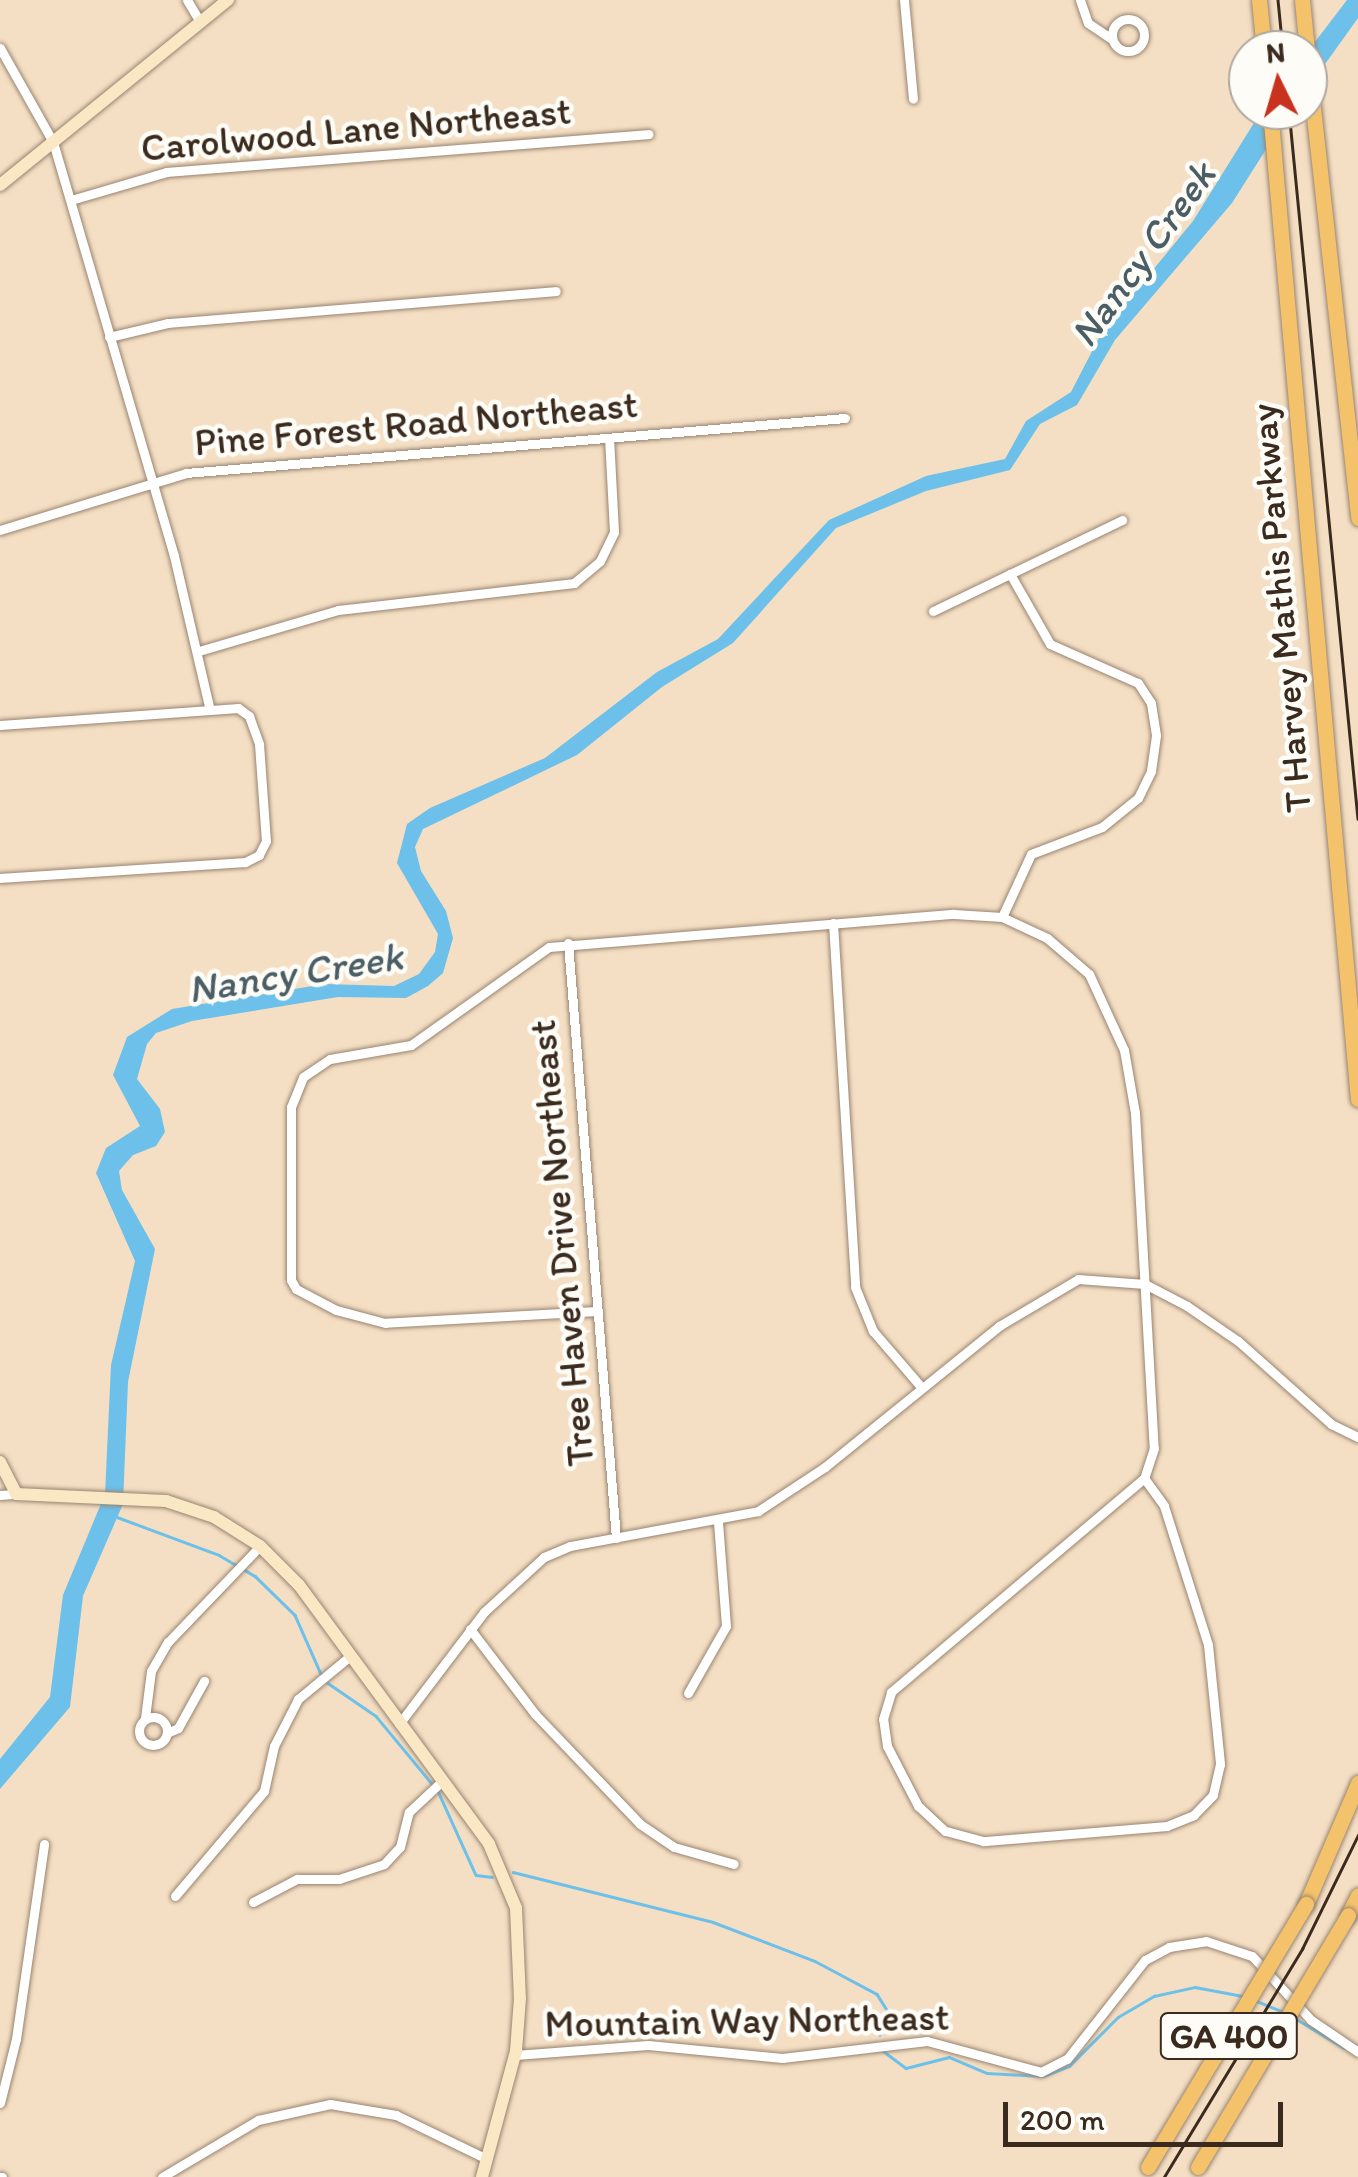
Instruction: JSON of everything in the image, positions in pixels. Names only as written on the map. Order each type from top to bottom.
[{"type":"highway","points":[[1302,0],[1305,30]]},
{"type":"highway","name":"T Harvey Mathis Parkway","points":[[1272,130],[1358,1099]]},
{"type":"highway","points":[[1315,130],[1358,518]]},
{"type":"highway","name":"GA 400","points":[[1145,2172],[1306,1904],[1358,1783]]},
{"type":"highway","name":"GA 400","points":[[1195,2172],[1358,1895]]},
{"type":"street","points":[[188,0],[200,20]]},
{"type":"street","points":[[0,184],[228,0]]},
{"type":"street","points":[[904,0],[913,99]]},
{"type":"street","points":[[1080,0],[1088,24],[1112,39]]},
{"type":"street","points":[[0,48],[54,142],[199,652],[210,707]]},
{"type":"street","name":"Carolwood Lane Northeast","points":[[71,200],[167,172],[650,134]]},
{"type":"street","points":[[109,337],[168,324],[556,290]]},
{"type":"street","name":"Pine Forest Road Northeast","points":[[0,530],[149,481],[845,418]]},
{"type":"street","points":[[199,652],[338,610],[574,583],[600,561],[614,532],[609,438]]},
{"type":"street","points":[[933,610],[1122,520]]},
{"type":"street","points":[[1002,918],[1014,878],[1031,854],[1102,827],[1129,809],[1152,771],[1156,735],[1151,702],[1138,683],[1050,644],[1010,574]]},
{"type":"street","points":[[0,725],[238,708],[256,727],[266,840],[259,855],[245,862],[0,878]]},
{"type":"street","points":[[598,1311],[385,1323],[336,1310],[290,1280],[291,1107],[303,1078],[330,1059],[412,1044],[531,956],[568,943],[954,914],[1002,918],[1068,953],[1111,1011],[1136,1113],[1154,1448],[1144,1478],[892,1692],[883,1719],[887,1746],[918,1806],[945,1831],[983,1840],[1167,1826],[1194,1815],[1212,1796],[1220,1764],[1208,1645],[1164,1506],[1144,1478]]},
{"type":"street","points":[[833,923],[855,1287],[873,1331],[922,1388]]},
{"type":"street","name":"Tree Haven Drive Northeast","points":[[568,943],[616,1538]]},
{"type":"street","points":[[400,1724],[470,1629],[544,1557],[616,1538],[718,1521],[768,1506],[1059,1286],[1098,1276],[1146,1284],[1216,1325],[1342,1431],[1358,1436]]},
{"type":"street","points":[[0,1462],[16,1494]]},
{"type":"street","points":[[0,1495],[157,1500],[214,1517],[299,1585],[345,1660],[400,1724],[500,1863],[516,1908],[515,2054],[482,2177]]},
{"type":"street","points":[[688,1693],[726,1626],[718,1521]]},
{"type":"street","points":[[204,1681],[178,1728],[158,1744],[145,1742],[138,1730],[146,1718],[151,1671],[196,1608],[255,1551]]},
{"type":"street","points":[[470,1629],[535,1714],[640,1824],[674,1847],[734,1864]]},
{"type":"street","points":[[175,1896],[264,1791],[274,1746],[309,1688],[345,1660]]},
{"type":"street","points":[[146,1718],[159,1718],[167,1733]]},
{"type":"street","points":[[253,1902],[297,1879],[339,1879],[384,1864],[400,1847],[408,1812],[441,1782]]},
{"type":"street","points":[[0,2104],[16,2039],[44,1844]]},
{"type":"street","name":"Mountain Way Northeast","points":[[515,2054],[648,2044],[782,2058],[927,2041],[1041,2072],[1067,2058],[1144,1960],[1169,1946],[1206,1941],[1252,1956],[1311,2020],[1358,2052]]},
{"type":"street","points":[[162,2177],[258,2120],[330,2104],[396,2115],[487,2159]]},
{"type":"water","points":[[1347,0],[1358,0],[1358,18],[1328,60],[1328,30],[1324,30]]},
{"type":"water","points":[[1250,130],[1278,130],[1232,203],[1115,340],[1077,405],[1040,424],[1010,470],[926,491],[836,528],[733,643],[662,687],[577,755],[423,829],[415,847],[421,871],[446,911],[453,938],[443,973],[428,986],[406,998],[338,997],[192,1021],[156,1033],[147,1044],[137,1079],[160,1109],[165,1132],[156,1146],[133,1155],[119,1171],[122,1190],[155,1249],[128,1382],[123,1504],[83,1596],[70,1707],[0,1789],[0,1759],[50,1697],[63,1595],[105,1494],[111,1365],[135,1261],[96,1173],[106,1148],[140,1126],[113,1075],[127,1037],[172,1009],[325,984],[394,986],[419,974],[435,952],[438,934],[397,863],[407,824],[430,808],[545,758],[657,672],[718,639],[829,520],[926,476],[1005,459],[1026,421],[1071,392],[1102,332],[1193,221]]},
{"type":"waterway","points":[[117,1517],[219,1555],[255,1576],[295,1615],[321,1674]]},
{"type":"waterway","points":[[325,1681],[376,1716],[433,1785]]},
{"type":"waterway","points":[[438,1791],[476,1875],[492,1877]]},
{"type":"waterway","points":[[513,1872],[713,1922],[815,1961],[877,1994],[891,2016],[880,2035]]},
{"type":"waterway","points":[[882,2050],[906,2068],[949,2057],[987,2073],[1043,2076],[1069,2066],[1118,2017],[1154,1996],[1195,1987],[1242,1996]]},
{"type":"waterway","points":[[1254,2000],[1284,2012]]},
{"type":"waterway","points":[[1295,2018],[1344,2048]]},
{"type":"railway","points":[[1278,0],[1281,30]]},
{"type":"railway","points":[[1291,130],[1358,819]]},
{"type":"railway","points":[[1164,2177],[1302,1949],[1358,1835]]},
{"type":"water label","name":"Nancy Creek","points":[[1142,254]]},
{"type":"water label","name":"Nancy Creek","points":[[295,972]]}]
